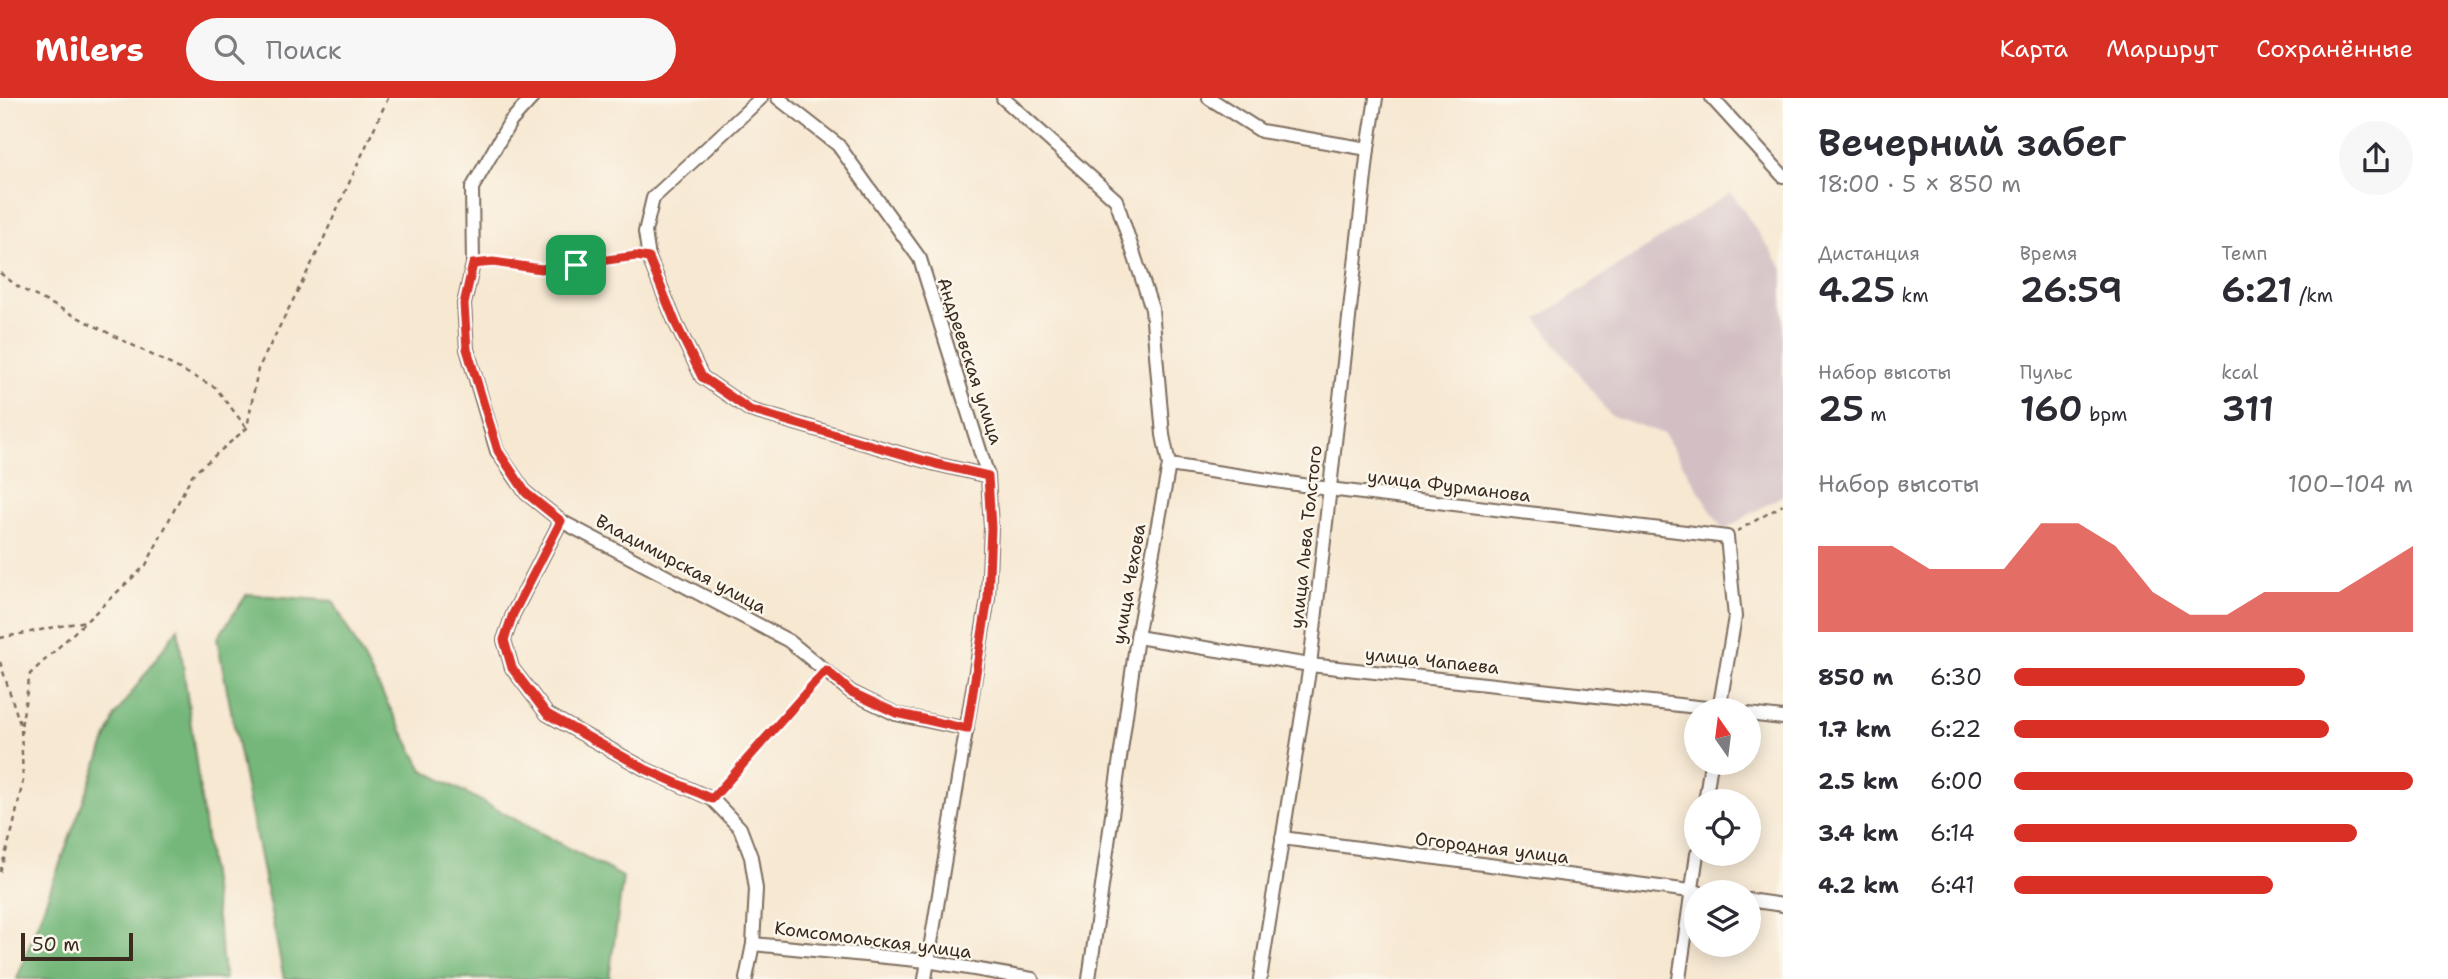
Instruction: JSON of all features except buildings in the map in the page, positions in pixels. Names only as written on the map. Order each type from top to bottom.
[{"type":"street","name":"Владимирская улица","points":[[532,98],[510,122],[472,188],[473,264],[464,304],[467,349],[498,451],[526,493],[561,521],[789,641],[851,692],[896,713],[967,729]]},
{"type":"street","points":[[761,98],[653,198],[645,232],[649,258],[676,324],[702,377],[750,410],[936,464],[988,476]]},
{"type":"street","name":"Андреевская улица","points":[[778,98],[838,145],[920,259],[988,476],[991,528],[988,598],[925,979]]},
{"type":"street","name":"улица Чехова","points":[[1003,98],[1116,201],[1152,309],[1163,435],[1169,465],[1137,638],[1089,979]]},
{"type":"street","points":[[1209,98],[1261,131],[1368,149]]},
{"type":"street","name":"улица Льва Толстого","points":[[1260,979],[1310,665],[1376,98]]},
{"type":"street","points":[[1712,98],[1783,176]]},
{"type":"street","name":"улица Фурманова","points":[[1169,465],[1329,489],[1727,537]]},
{"type":"street","points":[[561,521],[513,614],[504,640],[512,668],[547,714],[645,769],[712,799],[740,828],[751,857],[756,889],[746,979]]},
{"type":"street","points":[[1721,698],[1735,617],[1727,537]]},
{"type":"street","name":"улица Чапаева","points":[[1137,638],[1310,665],[1684,706]]},
{"type":"street","points":[[1761,715],[1783,718]]},
{"type":"street","name":"Огородная улица","points":[[1282,838],[1684,891]]},
{"type":"street","points":[[1761,902],[1783,905]]},
{"type":"street","name":"Комсомольская улица","points":[[752,944],[927,961],[1032,979]]},
{"type":"street","points":[[1679,979],[1684,952]]},
{"type":"lane","points":[[473,264],[493,262],[541,269],[636,256],[649,258]]},
{"type":"lane","points":[[712,799],[826,670]]},
{"type":"path","points":[[0,872],[23,781],[21,727],[30,674],[146,565],[192,475],[247,428],[258,369],[318,251],[388,98]]},
{"type":"path","points":[[0,273],[20,288],[215,387],[247,428]]},
{"type":"path","points":[[1727,537],[1783,505]]},
{"type":"path","points":[[0,638],[86,621]]},
{"type":"path","points":[[0,662],[21,727]]},
{"type":"shaded area","points":[[1731,192],[1783,269],[1783,495],[1723,530],[1664,434],[1610,415],[1537,319]]},
{"type":"green space","points":[[247,594],[333,601],[423,770],[623,877],[609,979],[284,979],[217,639]]},
{"type":"green space","points":[[178,628],[225,979],[17,979],[115,716]]},
{"type":"route","points":[[636,256],[649,258],[676,324],[702,377],[750,410],[936,464],[988,476],[991,528],[988,598],[967,729],[896,713],[851,692],[826,670],[712,799],[645,769],[547,714],[512,668],[504,640],[513,614],[561,521],[526,493],[498,451],[467,349],[464,304],[473,264],[493,262],[541,269],[576,265],[636,256]]}]
